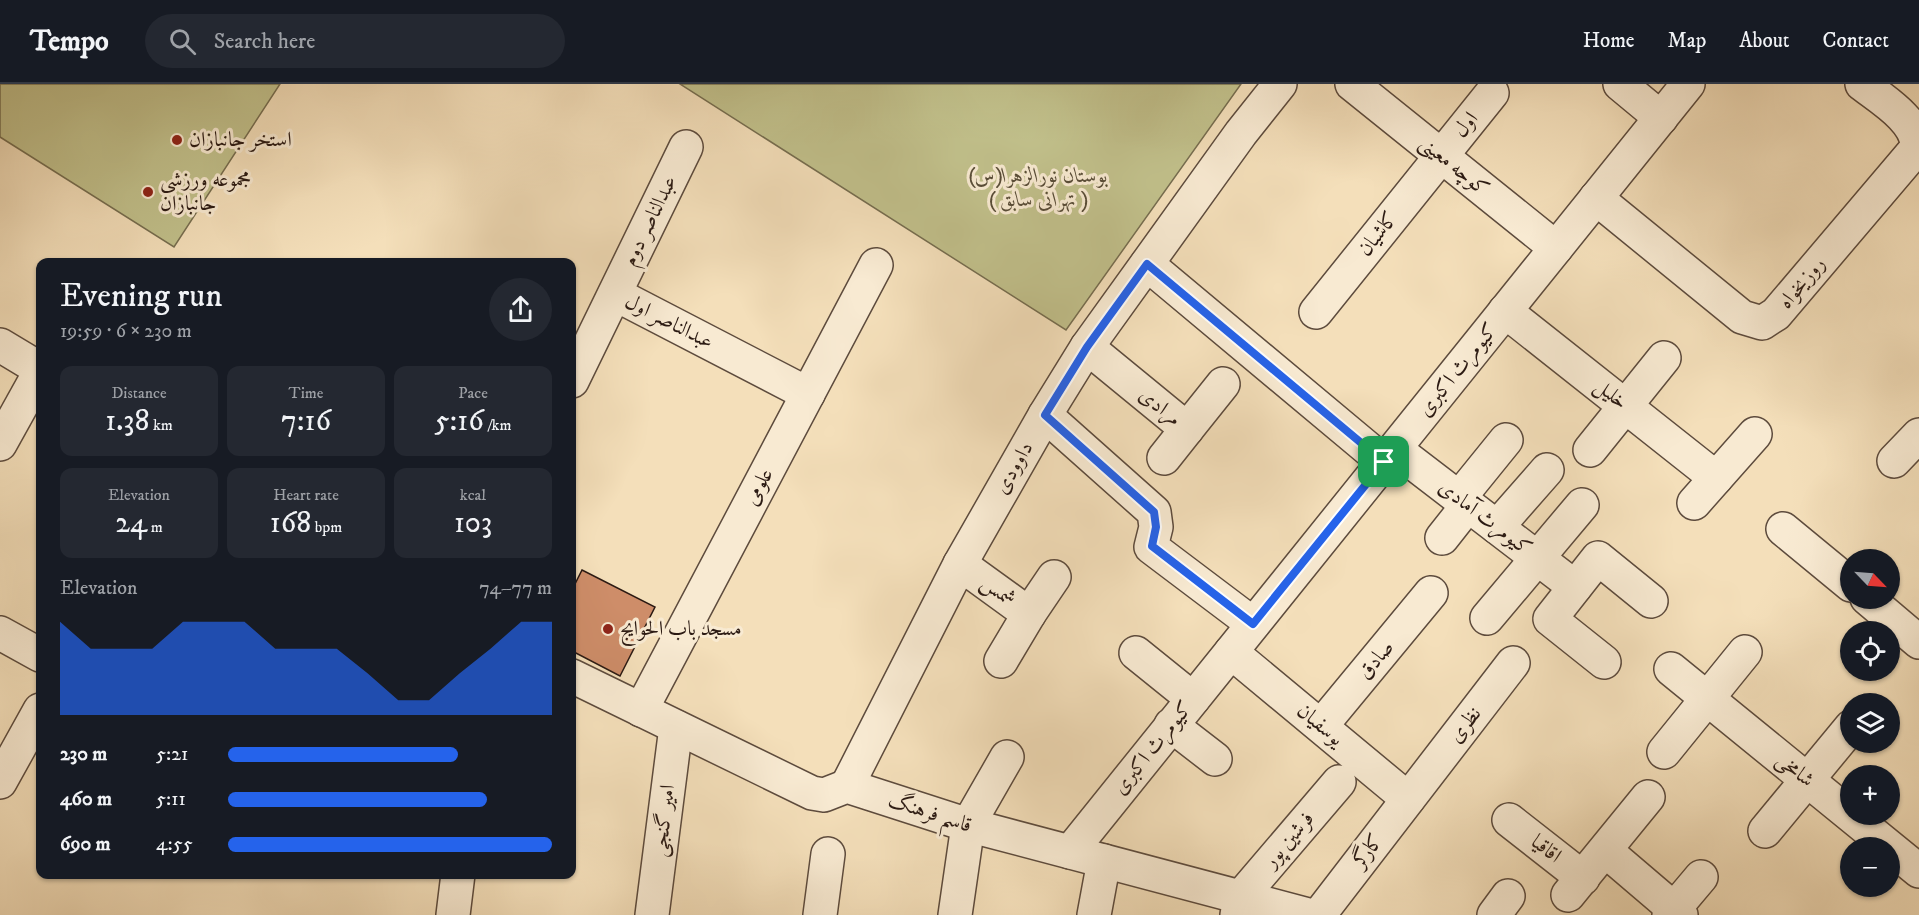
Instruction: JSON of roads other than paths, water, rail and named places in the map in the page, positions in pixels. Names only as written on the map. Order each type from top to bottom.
[{"type":"street","name":"داوودی","points":[[847,786],[960,564],[1045,415],[1087,347],[1280,84]]},
{"type":"street","name":"کوچه معینی","points":[[1352,84],[1556,248]]},
{"type":"street","points":[[1620,84],[1661,118]]},
{"type":"street","name":"کیومرث اکبری","points":[[1070,852],[1688,84]]},
{"type":"street","name":"روزیخواه","points":[[1596,198],[1742,317],[1762,323],[1776,314],[1917,148],[1918,133],[1910,121],[1862,84]]},
{"type":"street","name":"اول","points":[[1441,156],[1492,93]]},
{"type":"street","name":"عبدالناصر دوم","points":[[615,294],[686,147]]},
{"type":"street","name":"کاشیان","points":[[1316,312],[1441,156]]},
{"type":"street","name":"کیومرث آمادی","points":[[1147,264],[1389,455],[1464,502],[1575,587]]},
{"type":"street","name":"علومی","points":[[641,710],[876,265]]},
{"type":"street","name":"عبدالناصر اول","points":[[576,373],[615,294],[808,394]]},
{"type":"street","name":"خلیل","points":[[1505,311],[1716,478]]},
{"type":"street","points":[[0,345],[36,368]]},
{"type":"street","name":"مرادی","points":[[1087,347],[1187,429],[1223,384]]},
{"type":"street","points":[[1590,450],[1664,358]]},
{"type":"street","points":[[0,444],[36,377]]},
{"type":"street","points":[[1045,415],[1154,512],[1156,527],[1152,546],[1253,624]]},
{"type":"street","points":[[1164,458],[1187,429]]},
{"type":"street","points":[[1694,503],[1755,434]]},
{"type":"street","points":[[1894,461],[1919,435]]},
{"type":"street","points":[[1442,538],[1506,441]]},
{"type":"street","points":[[1497,527],[1547,470]]},
{"type":"street","points":[[1487,618],[1582,505]]},
{"type":"street","points":[[1783,528],[1840,576]]},
{"type":"street","points":[[1604,662],[1550,619],[1575,587],[1598,558],[1652,601]]},
{"type":"street","name":"شمس","points":[[960,564],[1029,614],[1053,577]]},
{"type":"street","name":"صادق","points":[[1321,726],[1431,593]]},
{"type":"street","points":[[1880,609],[1919,642]]},
{"type":"street","points":[[1000,661],[1029,614]]},
{"type":"street","points":[[0,633],[36,653]]},
{"type":"street","name":"یوسفیان","points":[[1231,652],[1321,726],[1412,793]]},
{"type":"street","points":[[1665,752],[1709,700],[1744,652]]},
{"type":"street","points":[[1136,653],[1193,699]]},
{"type":"street","name":"نظری","points":[[1412,793],[1513,663]]},
{"type":"street","name":"شامخی","points":[[1671,669],[1919,871]]},
{"type":"street","points":[[576,678],[812,793],[824,795],[847,786]]},
{"type":"street","points":[[0,782],[36,717]]},
{"type":"street","points":[[1172,725],[1215,759]]},
{"type":"street","name":"امیر گنجی","points":[[652,915],[676,727]]},
{"type":"street","points":[[1765,831],[1840,741]]},
{"type":"street","points":[[955,915],[968,825],[1007,757]]},
{"type":"street","name":"فرشین پور","points":[[1238,907],[1339,782]]},
{"type":"street","name":"قاسم فرهنگ","points":[[847,786],[968,825],[1104,861],[1238,907],[1308,915]]},
{"type":"street","name":"کارگر","points":[[1319,915],[1412,793]]},
{"type":"street","points":[[1648,797],[1606,851],[1674,913],[1701,877]]},
{"type":"street","name":"اقاقیا","points":[[1509,820],[1576,887],[1606,851]]},
{"type":"street","points":[[820,915],[828,854]]},
{"type":"street","points":[[1095,915],[1104,861]]},
{"type":"street","points":[[453,915],[457,879]]},
{"type":"place","name":"استخر جانبازان","points":[[177,140]]},
{"type":"place","name":"مجموعه ورزشی جانبازان","points":[[148,192]]},
{"type":"place","name":"مسجد باب الحوایج","points":[[608,629]]},
{"type":"park label","name":"بوستان نورالزهرا(س) ( تهرانی سابق )","points":[[1038,188]]}]
